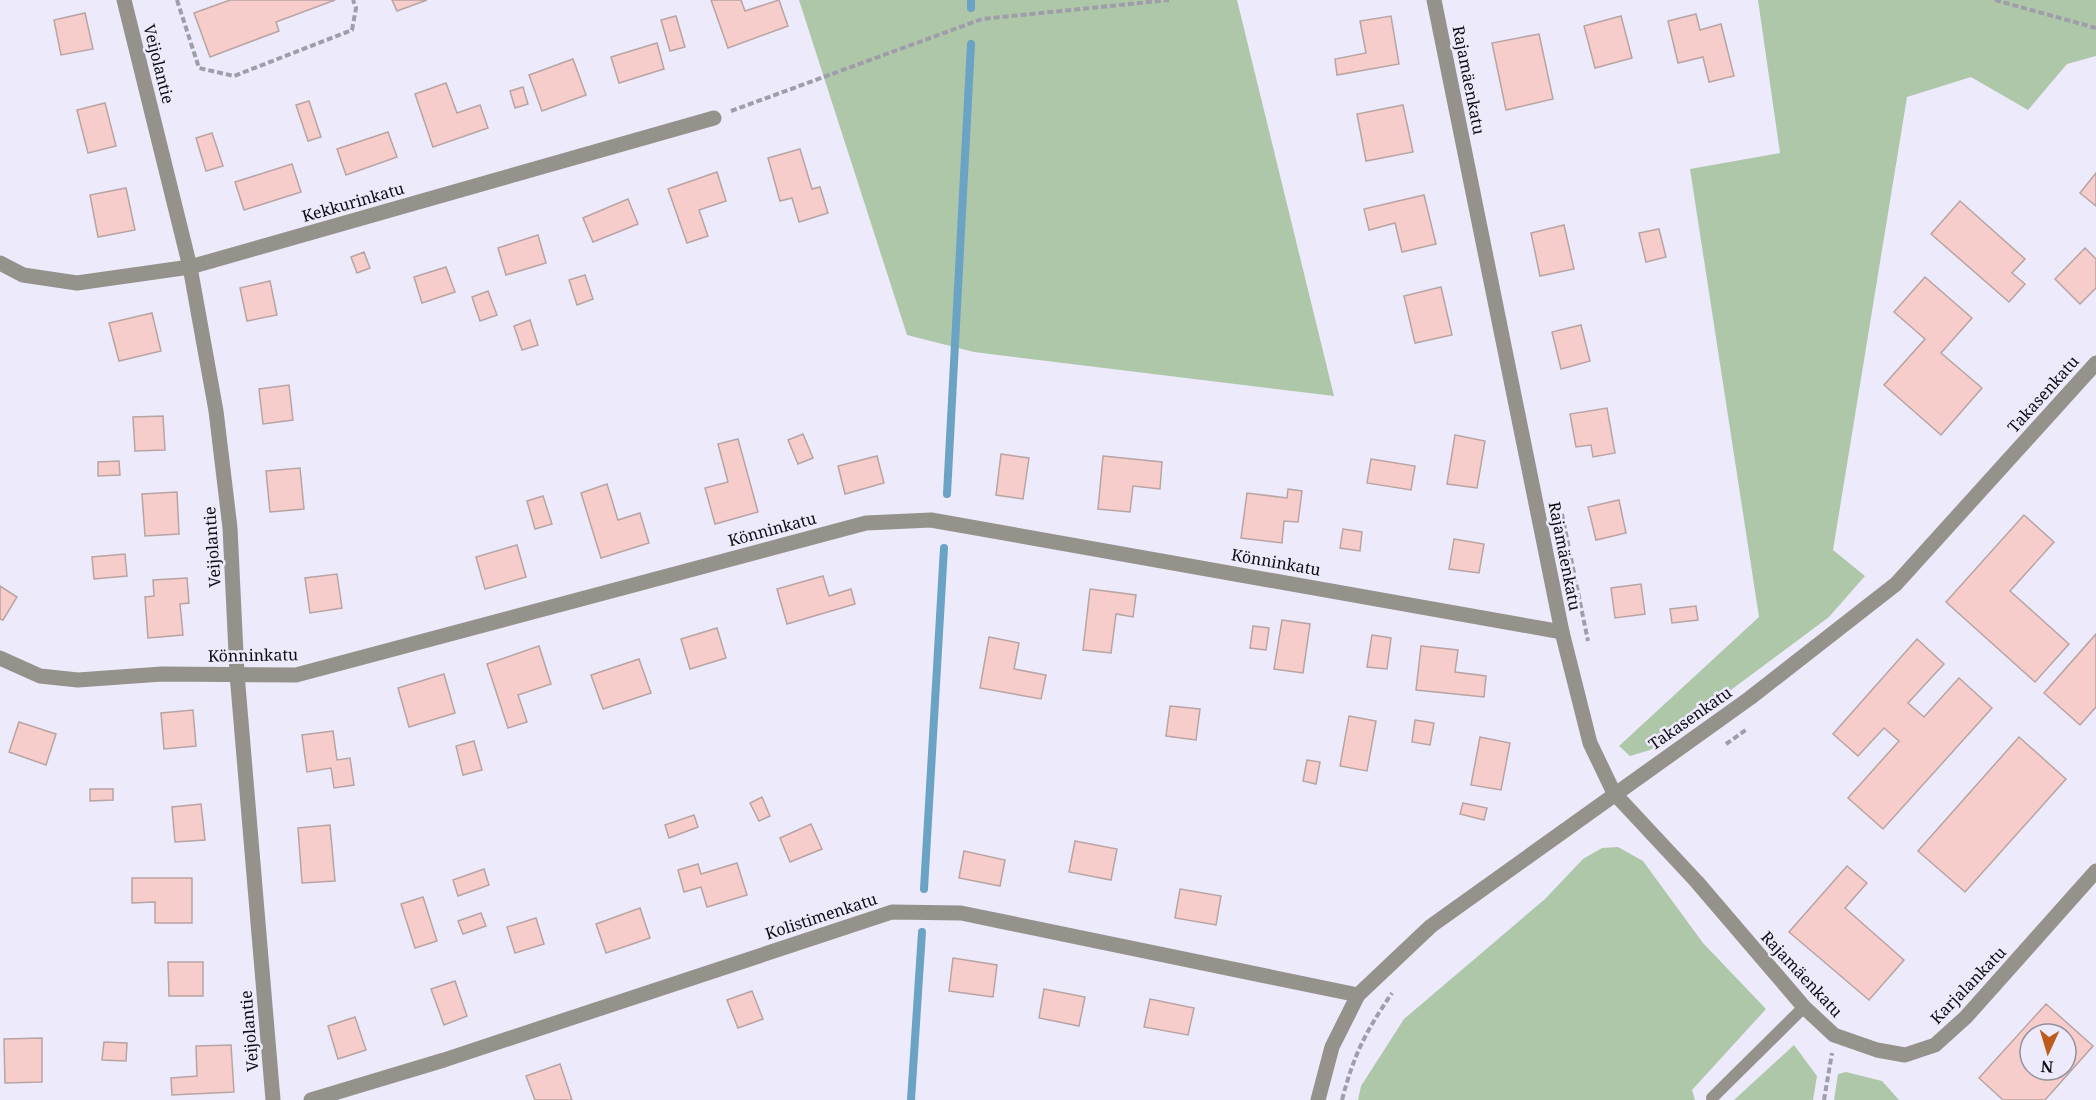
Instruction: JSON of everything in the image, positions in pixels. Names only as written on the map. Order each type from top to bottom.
[{"type":"street","name":"Veijolantie","points":[[124,0],[190,267],[216,411],[227,505],[237,674],[273,1100]]},
{"type":"street","name":"Rajamäenkatu","points":[[1434,0],[1562,632],[1590,743],[1614,794],[1697,882],[1804,1007],[1834,1035]]},
{"type":"street","name":"Kekkurinkatu","points":[[0,263],[23,275],[77,283],[190,267],[714,118]]},
{"type":"street","name":"Takasenkatu","points":[[1318,1100],[1332,1047],[1358,995],[1431,926],[1750,698],[1896,584],[2096,363]]},
{"type":"street","name":"Könninkatu","points":[[0,658],[40,676],[78,680],[162,674],[296,675],[866,523],[931,520],[1562,632]]},
{"type":"street","name":"Karjalankatu","points":[[1834,1035],[1877,1050],[1905,1055],[1935,1045],[1966,1017],[2096,871]]},
{"type":"street","name":"Kolistimenkatu","points":[[311,1100],[444,1060],[892,912],[961,913],[1358,995]]},
{"type":"lane","points":[[1712,1098],[1804,1007]]},
{"type":"path","points":[[177,0],[199,68],[234,76],[352,30],[356,8],[353,0]]},
{"type":"path","points":[[714,118],[982,19],[1169,0]]},
{"type":"path","points":[[1995,0],[2096,28]]},
{"type":"path","points":[[1562,513],[1590,652]]},
{"type":"path","points":[[1824,1100],[1834,1035]]},
{"type":"green space","points":[[799,0],[1237,0],[1334,396],[974,352],[907,335]]},
{"type":"green space","points":[[1758,0],[2096,0],[2096,56],[2067,64],[2028,110],[1971,77],[1907,97],[1833,550],[1865,576],[1829,617],[1650,750],[1630,756],[1619,746],[1759,617],[1690,169],[1780,153]]},
{"type":"green space","points":[[1618,847],[1643,861],[1703,943],[1766,1009],[1692,1090],[1695,1100],[1358,1100],[1361,1086],[1404,1019],[1545,899],[1583,859],[1602,848]]},
{"type":"green space","points":[[1794,1045],[1817,1076],[1813,1100],[1734,1100]]},
{"type":"green space","points":[[1846,1072],[1882,1081],[1899,1100],[1834,1100],[1838,1074]]},
{"type":"building","points":[[230,0],[335,0],[276,22],[279,31],[210,57],[194,13]]},
{"type":"building","points":[[392,0],[427,0],[397,11]]},
{"type":"building","points":[[711,0],[741,0],[745,11],[779,0],[788,26],[728,48]]},
{"type":"building","points":[[85,13],[93,49],[61,55],[54,20]]},
{"type":"building","points":[[1696,14],[1700,30],[1721,24],[1734,76],[1709,82],[1703,57],[1678,63],[1668,21]]},
{"type":"building","points":[[676,16],[685,47],[670,51],[661,20]]},
{"type":"building","points":[[1391,16],[1399,64],[1337,75],[1335,59],[1366,53],[1360,21]]},
{"type":"building","points":[[1621,16],[1632,58],[1595,68],[1584,26]]},
{"type":"building","points":[[1539,34],[1553,99],[1506,110],[1492,43]]},
{"type":"building","points":[[657,43],[664,69],[619,83],[611,57]]},
{"type":"building","points":[[573,59],[586,95],[542,111],[529,75]]},
{"type":"building","points":[[446,83],[457,113],[480,105],[488,128],[433,147],[415,94]]},
{"type":"building","points":[[523,87],[528,104],[515,108],[510,91]]},
{"type":"building","points":[[309,101],[321,137],[308,141],[296,105]]},
{"type":"building","points":[[105,103],[116,146],[88,153],[77,110]]},
{"type":"building","points":[[1403,105],[1413,152],[1366,161],[1357,114]]},
{"type":"building","points":[[388,132],[397,157],[346,175],[337,149]]},
{"type":"building","points":[[212,133],[223,166],[206,171],[196,138]]},
{"type":"building","points":[[800,149],[812,189],[820,187],[828,213],[799,222],[792,198],[780,201],[768,158]]},
{"type":"building","points":[[292,164],[301,192],[244,210],[235,182]]},
{"type":"building","points":[[717,172],[726,201],[699,210],[708,236],[687,243],[668,189]]},
{"type":"building","points":[[2096,173],[2096,206],[2080,193]]},
{"type":"building","points":[[126,188],[135,230],[98,237],[90,195]]},
{"type":"building","points":[[1424,195],[1436,244],[1402,252],[1395,223],[1369,230],[1364,209]]},
{"type":"building","points":[[628,199],[638,224],[593,242],[583,218]]},
{"type":"building","points":[[1960,201],[2025,259],[2012,273],[2025,284],[2009,302],[1931,234]]},
{"type":"building","points":[[1564,225],[1574,269],[1540,276],[1531,233]]},
{"type":"building","points":[[1659,229],[1666,257],[1646,262],[1639,233]]},
{"type":"building","points":[[538,235],[546,263],[506,275],[498,248]]},
{"type":"building","points":[[2085,248],[2096,259],[2096,288],[2080,304],[2055,279]]},
{"type":"building","points":[[364,252],[370,268],[357,273],[351,257]]},
{"type":"building","points":[[446,267],[455,292],[422,303],[414,277]]},
{"type":"building","points":[[585,275],[593,299],[577,305],[569,280]]},
{"type":"building","points":[[1925,277],[1972,318],[1941,353],[1982,388],[1941,435],[1884,385],[1925,339],[1894,312]]},
{"type":"building","points":[[270,281],[277,315],[247,321],[240,288]]},
{"type":"building","points":[[1441,287],[1452,335],[1415,343],[1404,296]]},
{"type":"building","points":[[488,291],[497,315],[480,321],[472,297]]},
{"type":"building","points":[[152,313],[161,351],[119,361],[109,323]]},
{"type":"building","points":[[530,320],[538,345],[522,350],[514,326]]},
{"type":"building","points":[[1581,325],[1590,361],[1561,369],[1552,332]]},
{"type":"building","points":[[289,385],[293,420],[263,424],[259,389]]},
{"type":"building","points":[[1607,408],[1615,453],[1593,457],[1591,445],[1576,447],[1570,414]]},
{"type":"building","points":[[163,416],[165,450],[135,451],[133,417]]},
{"type":"building","points":[[803,434],[813,458],[798,464],[788,440]]},
{"type":"building","points":[[1455,435],[1485,441],[1477,488],[1447,484]]},
{"type":"building","points":[[738,439],[758,512],[715,524],[705,488],[728,482],[718,444]]},
{"type":"building","points":[[1001,454],[1029,458],[1023,499],[996,495]]},
{"type":"building","points":[[877,456],[884,483],[845,494],[838,466]]},
{"type":"building","points":[[1103,456],[1162,462],[1160,489],[1133,486],[1130,512],[1098,509]]},
{"type":"building","points":[[1371,459],[1415,466],[1411,490],[1367,483]]},
{"type":"building","points":[[119,461],[120,475],[98,476],[98,462]]},
{"type":"building","points":[[300,468],[304,509],[270,512],[266,471]]},
{"type":"building","points":[[607,484],[618,520],[640,513],[649,543],[601,558],[581,493]]},
{"type":"building","points":[[1288,489],[1302,491],[1298,522],[1284,521],[1282,543],[1241,538],[1247,493],[1287,498]]},
{"type":"building","points":[[177,492],[179,534],[145,536],[142,494]]},
{"type":"building","points":[[543,496],[552,524],[535,529],[527,501]]},
{"type":"building","points":[[1619,500],[1626,533],[1596,540],[1588,507]]},
{"type":"building","points":[[2024,515],[2054,542],[2010,591],[2069,644],[2035,682],[1946,602]]},
{"type":"building","points":[[1343,529],[1362,532],[1360,551],[1340,548]]},
{"type":"building","points":[[1454,539],[1484,544],[1479,573],[1449,569]]},
{"type":"building","points":[[517,545],[526,577],[485,589],[476,557]]},
{"type":"building","points":[[125,554],[127,576],[94,579],[92,557]]},
{"type":"building","points":[[337,574],[342,608],[310,613],[305,578]]},
{"type":"building","points":[[823,576],[829,596],[851,589],[855,604],[787,624],[777,589]]},
{"type":"building","points":[[187,578],[189,603],[180,604],[183,635],[148,638],[145,597],[154,596],[153,580]]},
{"type":"building","points":[[1641,584],[1645,614],[1615,618],[1611,588]]},
{"type":"building","points":[[0,586],[17,597],[3,620],[0,619]]},
{"type":"building","points":[[1090,589],[1136,595],[1133,617],[1116,614],[1111,653],[1083,650]]},
{"type":"building","points":[[1696,606],[1698,620],[1672,623],[1670,609]]},
{"type":"building","points":[[1282,620],[1310,624],[1303,673],[1274,669]]},
{"type":"building","points":[[1253,626],[1269,628],[1266,650],[1250,648]]},
{"type":"building","points":[[717,628],[726,658],[690,669],[681,639]]},
{"type":"building","points":[[2096,634],[2096,707],[2080,725],[2044,693]]},
{"type":"building","points":[[1372,635],[1391,638],[1387,669],[1367,667]]},
{"type":"building","points":[[989,637],[1019,643],[1014,669],[1046,675],[1041,699],[980,688]]},
{"type":"building","points":[[1917,639],[1944,664],[1908,703],[1924,717],[1959,678],[1992,708],[1883,829],[1848,798],[1899,741],[1884,728],[1858,756],[1833,734]]},
{"type":"building","points":[[539,646],[551,684],[518,695],[527,722],[508,728],[487,664]]},
{"type":"building","points":[[1421,646],[1458,650],[1455,672],[1486,676],[1484,697],[1416,690]]},
{"type":"building","points":[[639,659],[651,693],[603,709],[591,675]]},
{"type":"building","points":[[444,674],[455,713],[409,727],[398,688]]},
{"type":"building","points":[[1170,706],[1200,709],[1196,740],[1166,736]]},
{"type":"building","points":[[193,710],[196,746],[164,749],[161,713]]},
{"type":"building","points":[[1349,716],[1376,721],[1367,771],[1340,766]]},
{"type":"building","points":[[1415,720],[1434,723],[1430,745],[1412,742]]},
{"type":"building","points":[[19,722],[56,734],[46,765],[9,752]]},
{"type":"building","points":[[333,731],[337,760],[350,758],[354,785],[334,788],[331,768],[307,772],[302,735]]},
{"type":"building","points":[[1480,737],[1510,743],[1501,790],[1471,785]]},
{"type":"building","points":[[2019,737],[2066,779],[1965,892],[1918,851]]},
{"type":"building","points":[[474,741],[482,770],[463,775],[456,746]]},
{"type":"building","points":[[1307,760],[1320,762],[1316,784],[1303,781]]},
{"type":"building","points":[[90,789],[113,789],[113,800],[90,801]]},
{"type":"building","points":[[762,797],[770,816],[759,821],[750,803]]},
{"type":"building","points":[[1463,803],[1487,808],[1484,820],[1460,814]]},
{"type":"building","points":[[201,804],[205,840],[175,842],[172,807]]},
{"type":"building","points":[[694,815],[698,827],[669,838],[665,825]]},
{"type":"building","points":[[811,824],[822,849],[790,862],[780,838]]},
{"type":"building","points":[[330,825],[335,881],[302,883],[298,828]]},
{"type":"building","points":[[1075,841],[1117,849],[1111,880],[1069,872]]},
{"type":"building","points":[[964,851],[1005,860],[1000,886],[959,878]]},
{"type":"building","points":[[737,863],[747,895],[707,907],[701,887],[684,892],[678,870],[698,864],[701,874]]},
{"type":"building","points":[[1847,866],[1867,883],[1845,908],[1904,960],[1869,1000],[1789,932]]},
{"type":"building","points":[[484,869],[489,885],[458,896],[453,880]]},
{"type":"building","points":[[132,878],[192,878],[192,923],[155,923],[155,902],[132,903]]},
{"type":"building","points":[[1180,889],[1221,896],[1216,925],[1175,918]]},
{"type":"building","points":[[423,897],[437,941],[415,948],[401,904]]},
{"type":"building","points":[[640,908],[650,938],[606,953],[596,924]]},
{"type":"building","points":[[481,913],[486,926],[463,934],[458,921]]},
{"type":"building","points":[[536,918],[544,944],[515,953],[507,927]]},
{"type":"building","points":[[953,958],[997,965],[993,997],[949,991]]},
{"type":"building","points":[[168,962],[203,962],[203,996],[169,996]]},
{"type":"building","points":[[455,981],[467,1016],[444,1025],[431,989]]},
{"type":"building","points":[[1044,989],[1085,997],[1079,1026],[1039,1018]]},
{"type":"building","points":[[752,991],[763,1019],[738,1028],[727,1000]]},
{"type":"building","points":[[1150,999],[1194,1008],[1188,1035],[1144,1027]]},
{"type":"building","points":[[2046,1004],[2066,1022],[2030,1022]]},
{"type":"building","points":[[355,1017],[366,1050],[338,1059],[328,1026]]},
{"type":"building","points":[[2078,1033],[2093,1046],[2078,1063]]},
{"type":"building","points":[[2018,1035],[2018,1082],[2061,1082],[2045,1100],[2003,1100],[1979,1078]]},
{"type":"building","points":[[42,1038],[42,1082],[5,1083],[4,1039]]},
{"type":"building","points":[[104,1042],[127,1043],[126,1061],[102,1060]]},
{"type":"building","points":[[231,1045],[234,1092],[172,1095],[171,1078],[197,1076],[196,1046]]},
{"type":"building","points":[[560,1064],[572,1100],[535,1100],[526,1076]]},
{"type":"waterway","points":[[971,0],[971,8]]},
{"type":"waterway","points":[[947,494],[971,44]]},
{"type":"waterway","points":[[924,889],[944,548]]},
{"type":"waterway","points":[[911,1100],[922,932]]}]
